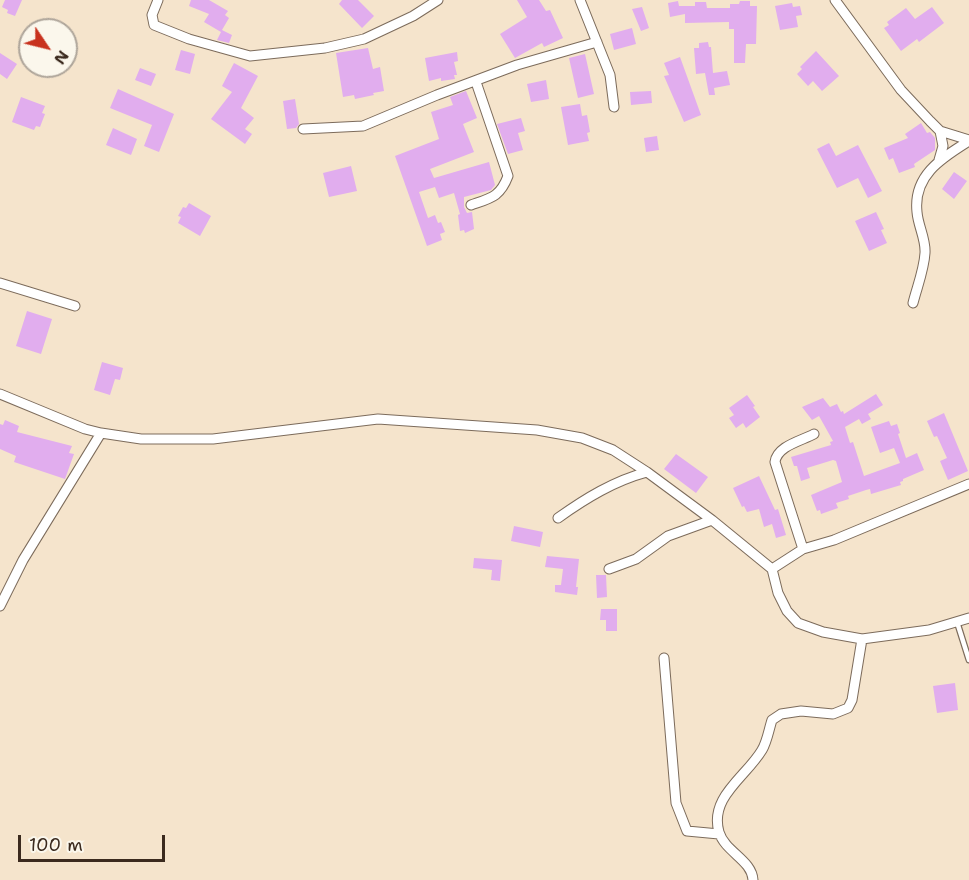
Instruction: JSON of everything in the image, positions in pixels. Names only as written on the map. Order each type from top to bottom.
[{"type":"street","points":[[158,0],[152,15],[154,24],[189,39],[250,56],[325,48],[364,39],[413,16],[438,0]]},
{"type":"street","points":[[580,0],[610,75],[614,107]]},
{"type":"street","points":[[835,0],[901,90],[940,131],[969,140]]},
{"type":"street","points":[[303,129],[363,126],[517,65],[597,42]]},
{"type":"street","points":[[471,205],[496,196],[504,188],[508,176],[476,82]]},
{"type":"street","points":[[939,160],[943,146],[940,131]]},
{"type":"street","points":[[913,303],[925,253],[917,211],[919,191],[925,177],[939,160],[969,140]]},
{"type":"street","points":[[0,283],[75,306]]},
{"type":"street","points":[[0,394],[85,429],[141,439],[213,439],[378,419],[537,430],[582,438],[613,450],[647,472],[712,520],[772,569],[778,593],[787,611],[798,623],[823,632],[862,639],[929,630],[969,618]]},
{"type":"street","points":[[0,606],[3,596],[24,560],[101,433]]},
{"type":"street","points":[[802,549],[775,456],[780,451],[814,434]]},
{"type":"street","points":[[558,518],[582,501],[623,479],[647,472]]},
{"type":"street","points":[[772,569],[802,549],[834,540],[969,484]]},
{"type":"street","points":[[609,569],[636,559],[668,536],[712,520]]},
{"type":"street","points":[[753,880],[753,874],[745,863],[730,850],[719,834],[716,812],[723,799],[763,749],[772,720],[782,714],[801,711],[833,714],[848,708],[852,700],[862,639]]},
{"type":"street","points":[[664,658],[676,803],[687,831],[719,834]]},
{"type":"lane","points":[[957,622],[969,660]]},
{"type":"building","points":[[5,0],[22,0],[15,16],[7,13],[8,10],[2,7]]},
{"type":"building","points":[[191,0],[209,0],[228,11],[225,15],[229,18],[222,30],[232,35],[229,43],[217,40],[221,32],[204,22],[209,14],[189,6]]},
{"type":"building","points":[[342,0],[358,0],[374,16],[362,28],[339,4]]},
{"type":"building","points":[[517,0],[539,0],[546,11],[550,10],[563,38],[544,47],[542,43],[515,58],[500,34],[527,17]]},
{"type":"building","points":[[678,1],[679,6],[695,6],[695,2],[706,2],[707,8],[730,8],[730,4],[739,4],[740,1],[750,1],[750,6],[757,6],[756,44],[746,44],[745,63],[734,63],[734,29],[729,29],[729,22],[685,23],[685,14],[670,17],[668,3]]},
{"type":"building","points":[[792,3],[793,7],[800,6],[802,15],[796,16],[798,27],[780,30],[775,6]]},
{"type":"building","points":[[642,7],[649,28],[641,31],[632,9]]},
{"type":"building","points":[[932,7],[944,23],[919,42],[917,39],[901,51],[884,28],[889,25],[887,22],[906,8],[915,19]]},
{"type":"building","points":[[632,28],[636,44],[614,50],[610,34]]},
{"type":"building","points":[[708,42],[711,47],[713,73],[727,71],[730,85],[714,88],[715,95],[709,95],[705,73],[696,74],[694,48],[699,48],[699,43]]},
{"type":"building","points":[[368,48],[373,69],[380,67],[384,91],[355,99],[354,95],[343,97],[336,53]]},
{"type":"building","points":[[181,50],[195,54],[190,74],[175,70]]},
{"type":"building","points":[[816,51],[839,76],[822,91],[813,81],[808,86],[797,74],[802,69],[800,67]]},
{"type":"building","points":[[457,52],[458,61],[454,62],[457,75],[454,75],[455,79],[441,81],[441,78],[429,81],[425,58]]},
{"type":"building","points":[[0,53],[17,64],[7,79],[0,74]]},
{"type":"building","points":[[585,54],[594,94],[578,98],[569,58]]},
{"type":"building","points":[[680,57],[701,115],[684,122],[664,76],[669,75],[664,63]]},
{"type":"building","points":[[234,63],[258,76],[241,108],[254,118],[245,129],[252,134],[245,144],[211,119],[232,92],[222,86]]},
{"type":"building","points":[[140,68],[156,74],[151,86],[135,80]]},
{"type":"building","points":[[546,80],[549,99],[531,102],[527,84]]},
{"type":"building","points":[[118,89],[174,114],[159,152],[144,146],[152,125],[110,108]]},
{"type":"building","points":[[466,91],[477,118],[463,124],[474,152],[430,169],[434,178],[489,162],[495,185],[491,190],[464,197],[464,207],[467,213],[472,212],[474,229],[465,233],[464,230],[460,231],[458,215],[460,214],[454,193],[439,198],[435,187],[419,192],[428,218],[435,215],[445,232],[440,234],[442,240],[427,246],[395,156],[439,139],[431,112],[453,105],[450,97]]},
{"type":"building","points":[[651,91],[652,103],[631,105],[630,92]]},
{"type":"building","points":[[21,97],[45,106],[42,113],[45,114],[40,127],[36,126],[34,130],[12,122]]},
{"type":"building","points":[[295,99],[299,124],[296,128],[287,129],[283,101]]},
{"type":"building","points":[[580,104],[582,116],[587,115],[589,141],[568,145],[561,107]]},
{"type":"building","points":[[521,118],[525,131],[518,133],[523,150],[508,154],[497,124]]},
{"type":"building","points":[[921,123],[927,133],[930,132],[935,138],[935,150],[914,164],[915,167],[899,173],[893,158],[889,160],[884,148],[908,138],[905,134]]},
{"type":"building","points":[[113,128],[137,139],[131,155],[106,145]]},
{"type":"building","points":[[657,136],[659,150],[646,152],[644,138]]},
{"type":"building","points":[[829,143],[836,156],[858,145],[882,191],[868,198],[858,178],[837,188],[817,149]]},
{"type":"building","points":[[351,166],[357,191],[329,197],[323,173]]},
{"type":"building","points":[[954,172],[967,181],[954,199],[942,189]]},
{"type":"building","points":[[189,203],[211,216],[200,236],[178,223],[181,217],[178,216],[183,207],[186,208]]},
{"type":"building","points":[[876,212],[884,229],[881,230],[887,243],[869,251],[855,221]]},
{"type":"building","points":[[27,311],[52,319],[41,354],[16,346]]},
{"type":"building","points":[[102,362],[123,368],[120,380],[115,379],[110,395],[94,390]]},
{"type":"building","points":[[876,394],[883,405],[868,414],[871,419],[862,424],[859,419],[845,427],[850,443],[853,442],[864,476],[900,463],[894,448],[880,453],[871,427],[889,421],[891,426],[897,424],[906,458],[917,453],[924,470],[903,479],[900,482],[901,485],[871,494],[870,489],[848,496],[849,499],[836,503],[838,508],[821,514],[820,510],[817,511],[811,495],[842,482],[836,461],[833,460],[807,468],[810,478],[801,481],[797,466],[794,466],[791,457],[831,445],[830,442],[833,441],[819,416],[812,420],[802,407],[823,398],[830,407],[837,404],[844,414]]},
{"type":"building","points":[[747,395],[760,417],[746,428],[743,423],[736,428],[729,418],[734,415],[729,408]]},
{"type":"building","points":[[944,413],[968,471],[948,480],[940,461],[947,458],[927,421]]},
{"type":"building","points":[[5,420],[19,426],[17,432],[72,446],[69,453],[74,454],[65,479],[14,462],[16,456],[0,449],[0,424],[3,425]]},
{"type":"building","points":[[676,454],[708,477],[696,493],[664,469]]},
{"type":"building","points":[[759,476],[775,510],[778,509],[786,535],[776,538],[772,524],[764,527],[759,509],[747,512],[733,488]]},
{"type":"building","points":[[514,526],[543,532],[540,547],[511,541]]},
{"type":"building","points":[[547,556],[579,559],[577,595],[555,592],[555,585],[561,585],[563,569],[545,567]]},
{"type":"building","points":[[474,558],[502,560],[500,581],[491,580],[492,570],[473,568]]},
{"type":"building","points":[[596,575],[606,575],[607,597],[597,598]]},
{"type":"building","points":[[601,609],[617,609],[617,631],[606,631],[606,620],[600,620]]},
{"type":"building","points":[[955,683],[958,710],[937,713],[933,686]]}]
